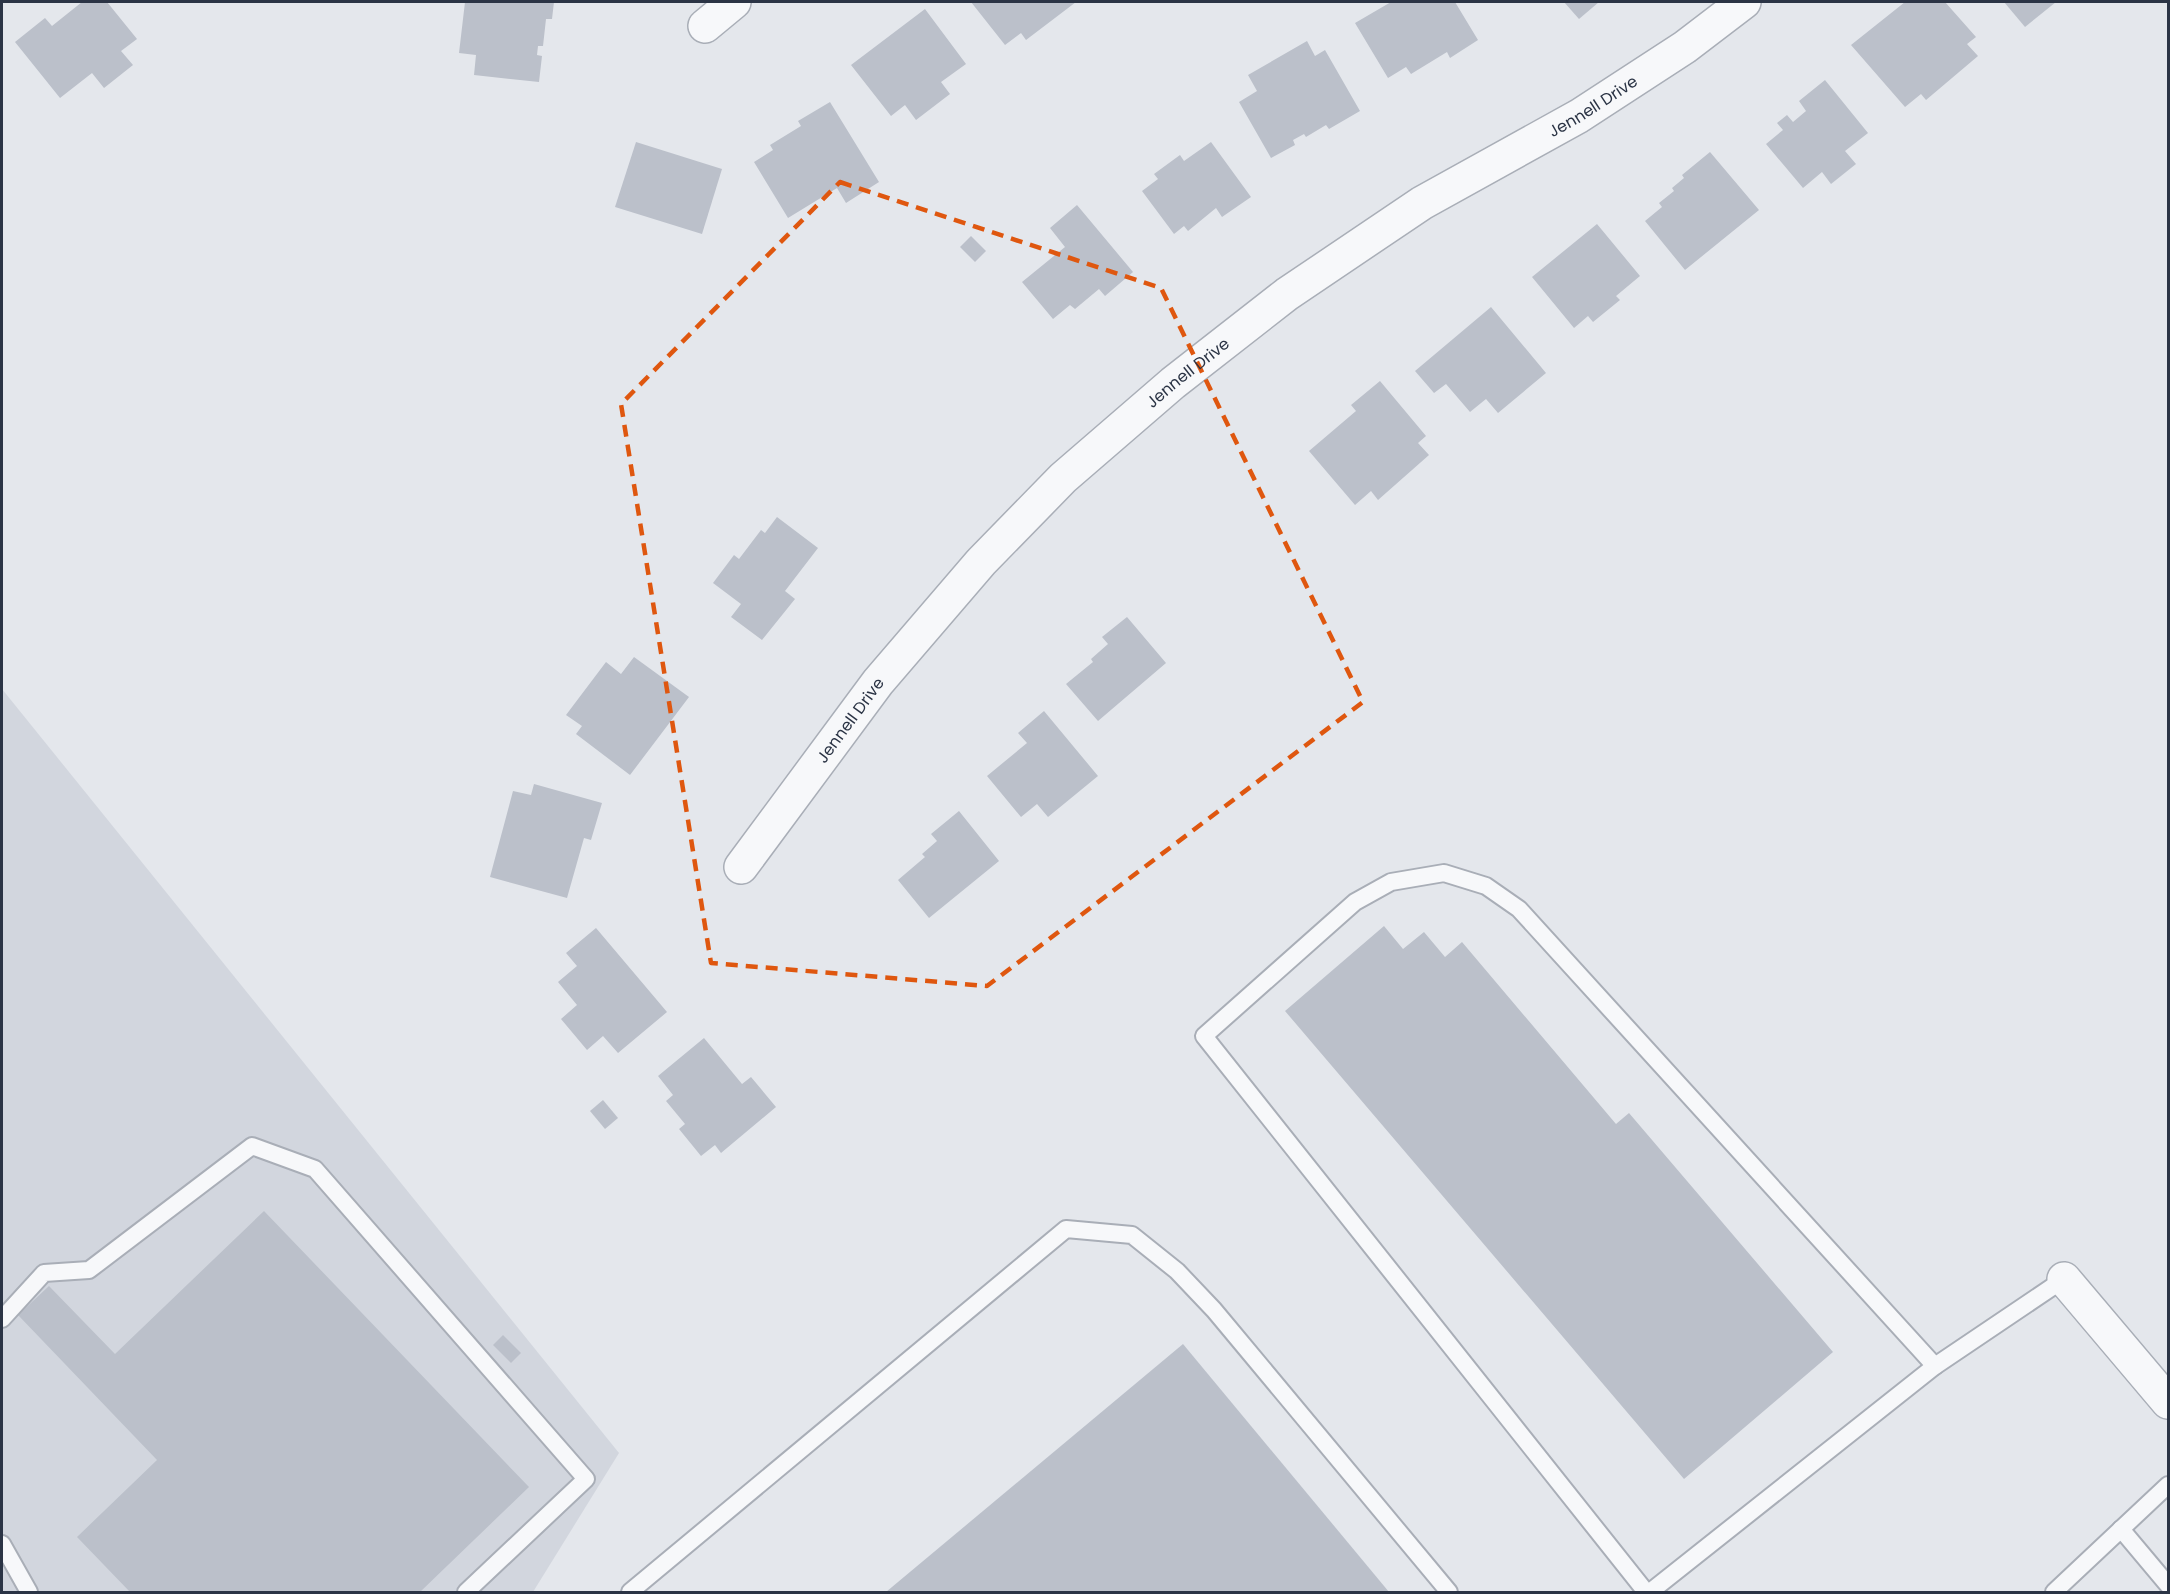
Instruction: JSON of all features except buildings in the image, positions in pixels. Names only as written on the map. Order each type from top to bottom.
[{"type":"street","points":[[705,26],[734,2]]},
{"type":"street","name":"Jennell Drive","points":[[741,867],[878,682],[981,562],[1071,471],[1173,383],[1287,294],[1422,203],[1579,116],[1685,47],[1744,2]]},
{"type":"street","points":[[2064,1279],[2169,1402]]},
{"type":"lane","points":[[1935,1366],[1520,909],[1486,886],[1444,873],[1391,882],[1355,902],[1204,1036],[1648,1593],[1935,1366],[2064,1279]]},
{"type":"lane","points":[[2,1319],[44,1273],[89,1270],[252,1146],[315,1169],[585,1479],[466,1593]]},
{"type":"lane","points":[[630,1593],[1066,1229],[1132,1235],[1177,1270],[1214,1310],[1449,1593]]},
{"type":"lane","points":[[2054,1593],[2169,1485]]},
{"type":"lane","points":[[2121,1529],[2169,1585]]},
{"type":"lane","points":[[2,1544],[29,1593]]},
{"type":"highlighted area","points":[[840,182],[1161,288],[1363,702],[987,986],[711,963],[621,404]]},
{"type":"shaded area","points":[[2,689],[619,1453],[533,1592],[2,1592]]}]
